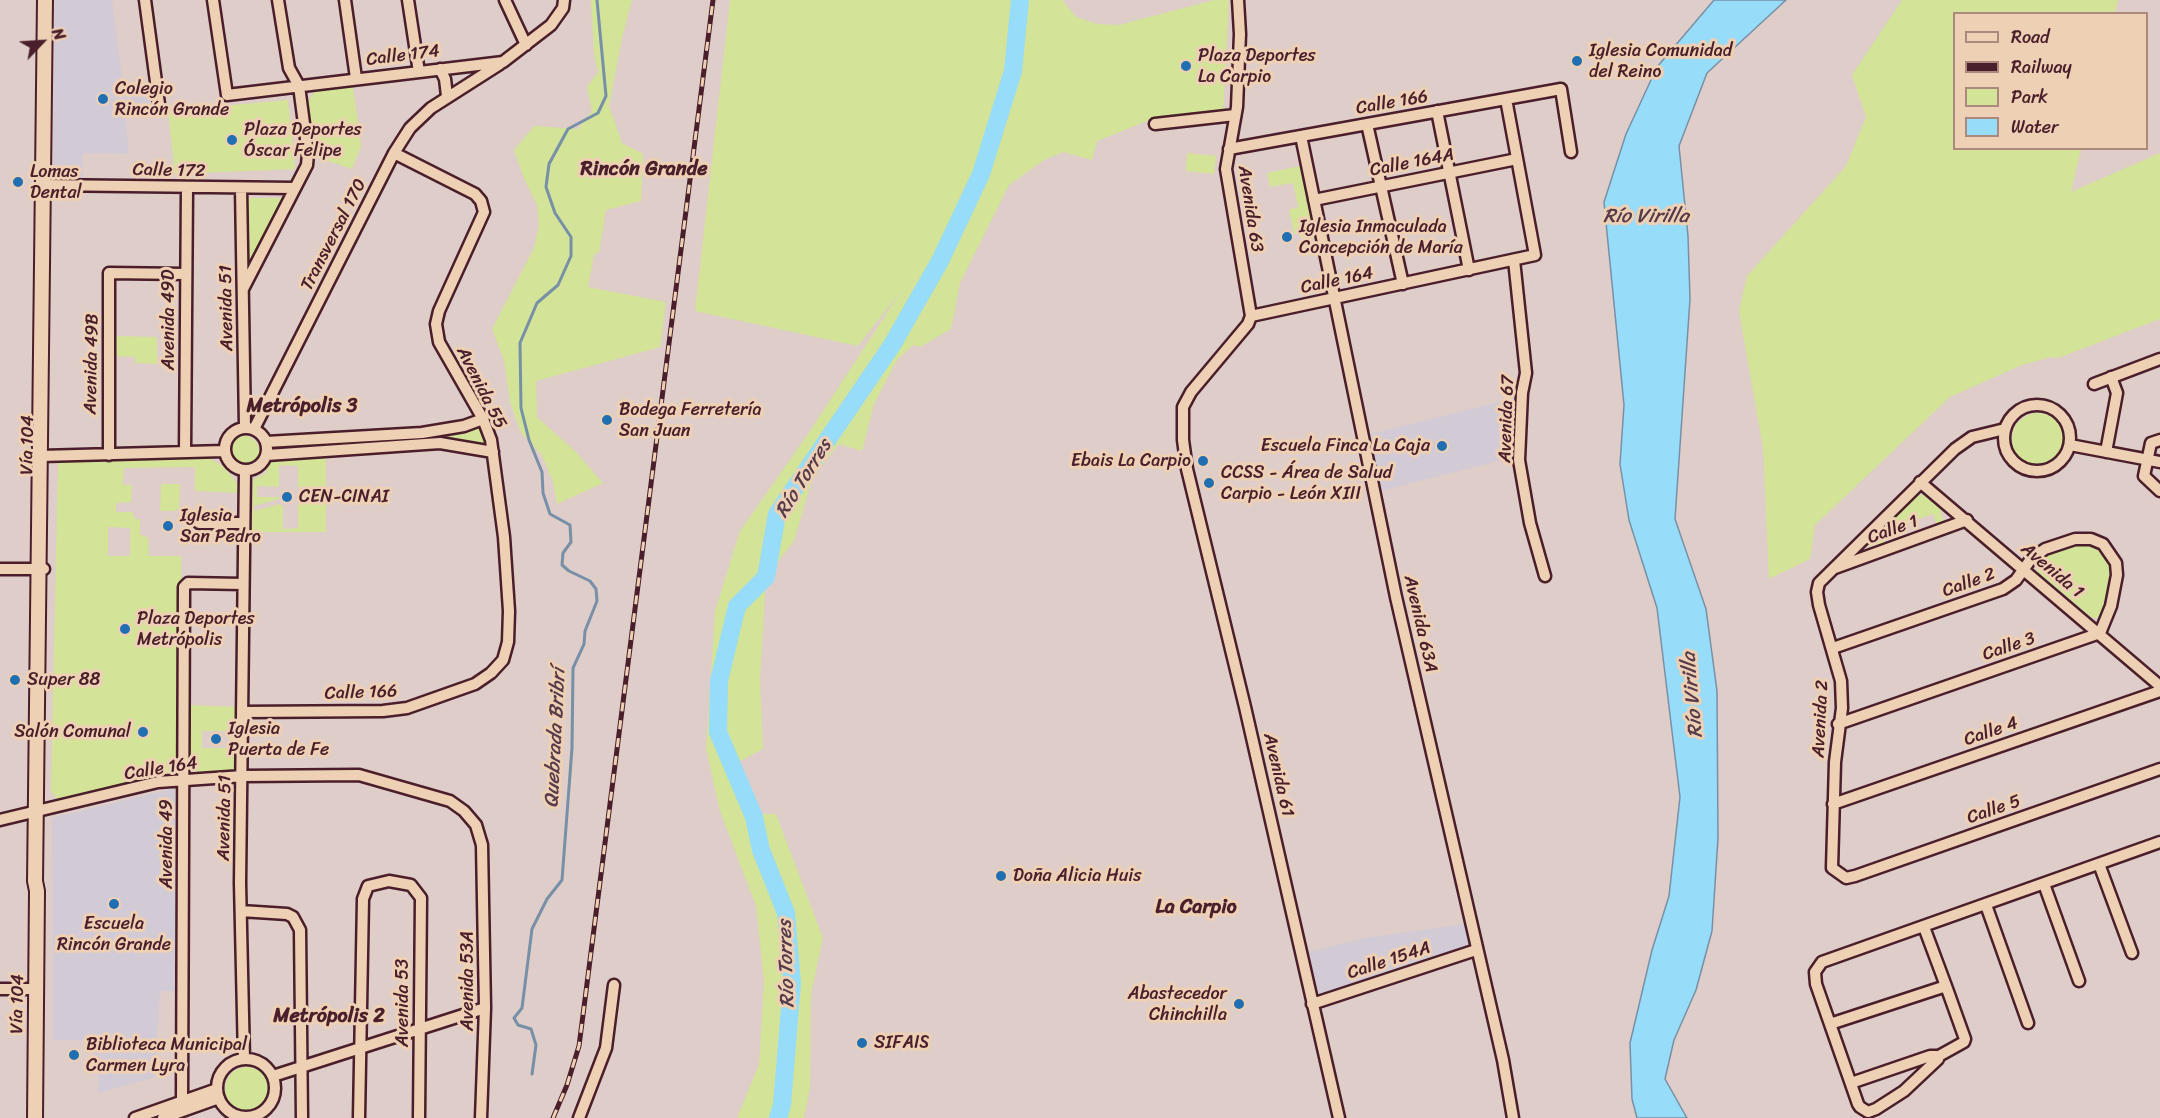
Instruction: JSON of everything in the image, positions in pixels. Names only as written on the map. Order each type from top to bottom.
[{"type":"main road","name":"Vía 104","points":[[45,0],[46,185]]},
{"type":"main road","name":"Vía 104","points":[[35,1118],[37,891],[34,882],[38,812],[50,0]]},
{"type":"street","points":[[145,0],[159,104]]},
{"type":"street","name":"Calle 174","points":[[213,0],[226,96],[356,78],[503,62]]},
{"type":"street","points":[[243,289],[307,165],[308,154],[299,86],[289,68],[278,0]]},
{"type":"street","points":[[345,0],[356,78]]},
{"type":"street","points":[[408,0],[419,72]]},
{"type":"street","points":[[505,0],[526,45]]},
{"type":"street","name":"Avenida 63","points":[[1238,0],[1240,34],[1235,114],[1226,169],[1251,316]]},
{"type":"street","points":[[503,62],[551,25],[564,4]]},
{"type":"street","name":"Transversal 170","points":[[249,428],[394,153],[410,128],[447,96],[503,62]]},
{"type":"street","points":[[440,69],[445,79],[447,96]]},
{"type":"street","name":"Calle 166","points":[[1229,149],[1561,89],[1571,152]]},
{"type":"street","points":[[1506,99],[1517,159]]},
{"type":"street","points":[[1437,111],[1469,270]]},
{"type":"street","points":[[1155,124],[1235,114]]},
{"type":"street","points":[[1367,124],[1402,284]]},
{"type":"street","name":"Avenida 63A","points":[[1301,136],[1396,597],[1503,1060],[1513,1118]]},
{"type":"street","name":"Avenida 55","points":[[394,153],[475,194],[481,201],[484,212],[439,311],[436,324],[439,342],[483,419],[493,452],[504,537],[509,610],[508,642],[503,660]]},
{"type":"street","name":"Calle 164A","points":[[1314,200],[1517,159]]},
{"type":"street","name":"Calle 164","points":[[1251,316],[1536,255],[1517,159]]},
{"type":"street","name":"Calle 172","points":[[46,185],[293,189]]},
{"type":"street","name":"Avenida 49D","points":[[186,452],[187,188]]},
{"type":"street","name":"Avenida 51","points":[[242,188],[243,289],[249,428]]},
{"type":"street","name":"Avenida 67","points":[[1514,260],[1526,373],[1522,393],[1519,460],[1530,524],[1545,576]]},
{"type":"street","name":"Avenida 49B","points":[[109,455],[109,273],[186,274]]},
{"type":"street","name":"Avenida 61","points":[[1251,316],[1191,392],[1183,407],[1183,440],[1187,470],[1248,718],[1339,1118]]},
{"type":"street","points":[[2094,384],[2160,359]]},
{"type":"street","points":[[2106,452],[2117,393],[2111,377]]},
{"type":"street","points":[[2040,405],[2060,414],[2070,434],[2070,445],[2059,464],[2040,472],[2029,471],[2012,459],[2006,450],[2005,429],[2018,411],[2040,405]]},
{"type":"street","points":[[266,442],[267,454],[257,467],[245,470],[233,466],[224,451],[227,437],[234,430],[249,428],[266,442],[422,433],[464,426],[483,419]]},
{"type":"street","points":[[1830,570],[1955,449],[1972,437],[2005,429]]},
{"type":"street","points":[[2160,440],[2151,442],[2144,476],[2160,491]]},
{"type":"street","points":[[267,454],[440,443],[493,452]]},
{"type":"street","points":[[2070,445],[2160,462]]},
{"type":"street","points":[[43,456],[224,451]]},
{"type":"street","name":"Avenida 51","points":[[244,1059],[241,911],[245,470]]},
{"type":"street","name":"Avenida 1","points":[[1920,482],[2100,633],[2160,689]]},
{"type":"street","name":"Calle 1","points":[[1830,570],[1967,520]]},
{"type":"street","points":[[199,523],[244,524]]},
{"type":"street","name":"Calle 2","points":[[1833,648],[2003,589],[2016,580],[2031,559],[2045,549],[2075,539],[2091,539],[2103,544],[2116,563],[2117,575],[2111,606],[2100,633]]},
{"type":"street","points":[[0,569],[42,569]]},
{"type":"street","name":"Avenida 2","points":[[1830,570],[1819,583],[1817,592],[1841,681],[1842,708],[1838,724],[1830,856],[1832,868],[1838,875]]},
{"type":"street","name":"Avenida 49","points":[[182,1102],[184,587],[188,583],[243,584]]},
{"type":"street","name":"Calle 3","points":[[1838,724],[2100,633]]},
{"type":"street","name":"Calle 166","points":[[243,712],[383,711],[407,708],[475,684],[491,673],[503,660]]},
{"type":"street","name":"Calle 4","points":[[1833,804],[2160,689]]},
{"type":"street","name":"Calle 5","points":[[1838,875],[1846,878],[1855,876],[2160,769]]},
{"type":"street","name":"Calle 164","points":[[38,812],[158,782],[243,776],[358,774],[450,801],[464,810],[476,825],[482,845]]},
{"type":"street","points":[[0,820],[38,812]]},
{"type":"street","name":"Avenida 53A","points":[[481,1118],[485,1008],[482,845]]},
{"type":"street","points":[[1937,1057],[1936,1062],[1904,1090],[1868,1112],[1860,1107],[1814,977],[1822,962],[2159,845]]},
{"type":"street","points":[[2099,864],[2132,953]]},
{"type":"street","name":"Avenida 53","points":[[359,1047],[363,899],[368,886],[380,882],[400,881],[417,890],[421,898],[420,1118]]},
{"type":"street","points":[[2044,884],[2079,981]]},
{"type":"street","points":[[1986,905],[2028,1023]]},
{"type":"street","points":[[241,911],[287,914],[293,917],[300,930],[302,1118]]},
{"type":"street","points":[[1851,1083],[1930,1056],[1937,1057],[1964,1042],[1924,927]]},
{"type":"street","name":"Calle 154A","points":[[1312,1004],[1476,951]]},
{"type":"street","points":[[579,1118],[606,1048],[615,985]]},
{"type":"street","points":[[1830,1024],[1946,986]]},
{"type":"street","points":[[0,989],[36,989]]},
{"type":"street","points":[[273,1076],[485,1008]]},
{"type":"street","points":[[359,1047],[359,1118]]},
{"type":"street","points":[[244,1059],[261,1063],[273,1076],[275,1093],[267,1108],[252,1116],[244,1117],[229,1111],[218,1094],[224,1069],[244,1059]]},
{"type":"street","points":[[135,1118],[182,1102],[218,1094]]},
{"type":"street","points":[[163,1118],[218,1094]]},
{"type":"shaded area","name":"Colegio Rincón Grande","points":[[55,0],[112,0],[123,87],[152,86],[154,110],[125,113],[129,154],[83,153],[82,179],[52,178]]},
{"type":"shaded area","name":"Escuela Finca La Caja","points":[[1515,398],[1514,457],[1380,491],[1367,435]]},
{"type":"shaded area","name":"Escuela Rincón Grande","points":[[175,788],[176,991],[160,991],[155,1077],[98,1093],[99,1072],[93,1070],[94,1040],[54,1040],[52,818]]},
{"type":"shaded area","points":[[1465,924],[1470,949],[1319,997],[1309,952],[1365,938]]},
{"type":"green space","points":[[591,0],[632,0],[609,106],[622,143],[643,154],[641,201],[606,210],[599,252],[594,255],[588,287],[666,302],[660,347],[536,381],[537,417],[576,452],[603,483],[557,504],[553,482],[542,455],[521,433],[510,402],[504,361],[492,329],[534,248],[539,226],[537,205],[514,150],[534,126],[578,129],[592,111],[587,87],[598,72],[594,54]]},
{"type":"green space","points":[[730,0],[1062,0],[1076,17],[1097,24],[1119,25],[1214,0],[1229,0],[1223,113],[1152,119],[1097,141],[1092,160],[1063,152],[1044,160],[1009,185],[960,283],[951,329],[920,347],[913,345],[897,360],[874,404],[862,451],[839,444],[813,476],[794,541],[766,577],[760,680],[763,749],[740,761],[760,814],[776,814],[823,938],[811,994],[810,1087],[804,1118],[737,1118],[759,1064],[764,981],[756,906],[720,811],[706,749],[715,611],[740,531],[810,431],[901,291],[858,346],[695,311]]},
{"type":"green space","points":[[1902,0],[2118,0],[2115,12],[1953,12],[1953,150],[2081,150],[2071,192],[2160,153],[2160,319],[2058,358],[2050,357],[2022,365],[1950,397],[1815,525],[1810,559],[1769,579],[1763,448],[1739,311],[1747,276],[1846,166],[1866,117],[1852,75]]},
{"type":"green space","points":[[353,87],[361,146],[352,169],[314,156],[307,102],[316,90]]},
{"type":"green space","name":"Plaza Deportes Óscar Felipe","points":[[288,100],[295,169],[175,174],[168,111]]},
{"type":"green space","points":[[1187,153],[1216,156],[1214,174],[1186,171]]},
{"type":"green space","points":[[1300,166],[1320,264],[1313,236],[1301,238],[1300,233],[1294,234],[1289,210],[1298,207],[1293,183],[1270,187],[1267,173]]},
{"type":"green space","points":[[245,198],[283,198],[245,276]]},
{"type":"green space","points":[[112,336],[157,337],[157,364],[135,363],[135,357],[112,356]]},
{"type":"green space","points":[[2038,413],[2052,417],[2060,425],[2064,439],[2060,453],[2052,461],[2038,465],[2024,461],[2016,453],[2012,439],[2016,425],[2024,417]]},
{"type":"green space","points":[[482,422],[488,447],[456,439],[428,440],[427,436]]},
{"type":"green space","points":[[244,436],[250,437],[258,445],[258,457],[250,465],[244,466],[238,465],[230,457],[229,451],[230,445],[238,437]]},
{"type":"green space","points":[[326,454],[326,532],[252,532],[253,480],[266,473],[270,457]],"holes":[[[279,465],[298,466],[298,487],[305,487],[305,497],[298,497],[298,528],[283,529],[283,507],[280,504],[254,511],[254,506],[279,499],[279,497],[257,497],[257,486],[279,487]]]},
{"type":"green space","points":[[209,458],[223,466],[236,482],[240,493],[195,491],[195,467],[124,468],[123,485],[132,485],[131,502],[116,503],[116,512],[132,512],[135,519],[140,519],[140,534],[148,538],[149,556],[181,556],[180,770],[63,801],[56,799],[51,790],[58,462]],"holes":[[[108,527],[130,528],[130,556],[108,556]]]},
{"type":"green space","points":[[161,484],[180,484],[179,507],[175,511],[160,511]]},
{"type":"green space","points":[[1918,495],[1925,495],[1940,508],[1943,521],[1937,525],[1933,514],[1882,532],[1885,543],[1864,547]]},
{"type":"green space","points":[[2085,542],[2096,544],[2106,552],[2113,572],[2104,612],[2097,618],[2092,618],[2038,572],[2036,566],[2043,556]]},
{"type":"green space","points":[[188,705],[239,707],[239,770],[188,772]],"holes":[[[202,731],[230,731],[230,748],[202,748]]]},
{"type":"green space","points":[[247,1067],[262,1074],[269,1089],[262,1104],[247,1111],[232,1104],[225,1089],[232,1074]]},
{"type":"water","name":"Río Virilla","points":[[1714,0],[1786,0],[1707,73],[1679,146],[1688,236],[1690,299],[1675,519],[1706,609],[1717,691],[1718,838],[1712,931],[1696,990],[1674,1040],[1665,1079],[1687,1118],[1637,1118],[1632,1099],[1630,1043],[1652,950],[1669,896],[1680,797],[1657,608],[1629,520],[1620,464],[1624,405],[1604,202],[1626,134],[1657,67]]},
{"type":"waterway","name":"Quebrada Bribrí","points":[[532,1074],[536,1045],[531,1029],[518,1025],[514,1018],[522,1008],[532,929],[547,899],[562,880],[572,748],[573,668],[584,644],[585,631],[597,601],[596,589],[590,581],[562,565],[563,553],[571,542],[570,525],[550,514],[543,493],[542,472],[529,440],[521,408],[520,343],[537,303],[558,285],[571,256],[571,237],[555,213],[546,187],[549,164],[568,129],[598,113],[606,96],[597,0]]},
{"type":"waterway","name":"Río Torres","points":[[778,1118],[782,1105],[792,983],[786,913],[761,850],[754,817],[718,732],[719,681],[737,606],[766,577],[777,514],[892,345],[940,261],[981,174],[1013,71],[1020,0]]},
{"type":"railway","points":[[553,1118],[567,1085],[579,1046],[713,0]]},
{"type":"place","name":"Iglesia Comunidad del Reino","points":[[1577,61]]},
{"type":"place","name":"Plaza Deportes La Carpio","points":[[1186,66]]},
{"type":"place","name":"Colegio Rincón Grande","points":[[103,99]]},
{"type":"place","name":"Plaza Deportes Óscar Felipe","points":[[232,140]]},
{"type":"place","name":"Lomas Dental","points":[[18,182]]},
{"type":"place","name":"Iglesia Inmaculada Concepción de María","points":[[1287,237]]},
{"type":"place","name":"Bodega Ferretería San Juan","points":[[607,420]]},
{"type":"place","name":"Escuela Finca La Caja","points":[[1442,446]]},
{"type":"place","name":"Ebais La Carpio","points":[[1203,461]]},
{"type":"place","name":"CCSS - Área de Salud Carpio - León XIII","points":[[1209,483]]},
{"type":"place","name":"CEN-CINAI","points":[[287,497]]},
{"type":"place","name":"Iglesia San Pedro","points":[[168,526]]},
{"type":"place","name":"Plaza Deportes Metrópolis","points":[[125,629]]},
{"type":"place","name":"Super 88","points":[[15,680]]},
{"type":"place","name":"Salón Comunal","points":[[143,732]]},
{"type":"place","name":"Iglesia Puerta de Fe","points":[[216,739]]},
{"type":"place","name":"Doña Alicia Huis","points":[[1001,876]]},
{"type":"place","name":"Escuela Rincón Grande","points":[[114,904]]},
{"type":"place","name":"Abastecedor Chinchilla","points":[[1239,1004]]},
{"type":"place","name":"SIFAIS","points":[[862,1043]]},
{"type":"place","name":"Biblioteca Municipal Carmen Lyra","points":[[74,1055]]},
{"type":"district","name":"Rincón Grande","points":[[644,170]]},
{"type":"district","name":"Metrópolis 3","points":[[302,407]]},
{"type":"district","name":"La Carpio","points":[[1196,908]]},
{"type":"district","name":"Metrópolis 2","points":[[329,1017]]}]
